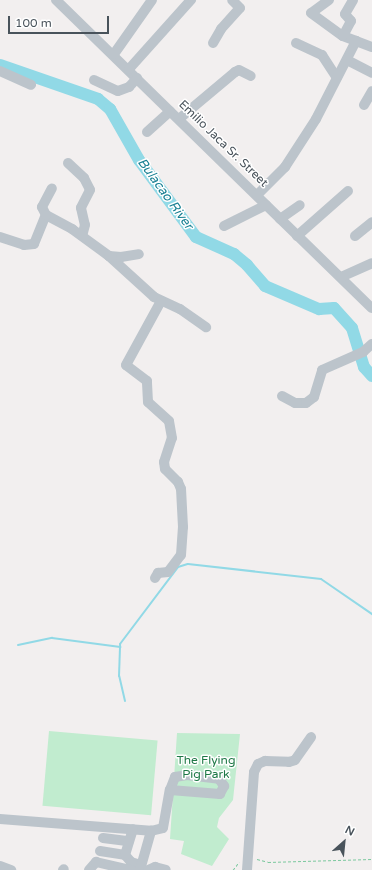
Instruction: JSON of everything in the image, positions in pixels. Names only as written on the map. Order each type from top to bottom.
[{"type":"street","name":"Emilio Jaca Sr. Street","points":[[56,0],[114,54],[179,120],[372,308]]},
{"type":"street","points":[[114,54],[152,0]]},
{"type":"street","points":[[128,69],[190,0]]},
{"type":"street","points":[[213,43],[220,29],[240,8],[232,0]]},
{"type":"street","points":[[329,0],[311,13],[343,36],[372,47]]},
{"type":"street","points":[[343,36],[351,21],[345,14],[353,0]]},
{"type":"street","points":[[256,194],[285,167],[316,119],[356,41]]},
{"type":"street","points":[[296,43],[322,55],[338,78]]},
{"type":"street","points":[[346,60],[372,73]]},
{"type":"street","points":[[179,120],[235,72],[239,70],[251,76]]},
{"type":"street","points":[[0,71],[31,85]]},
{"type":"street","points":[[94,80],[108,89],[118,91],[129,87],[137,78]]},
{"type":"street","points":[[364,105],[372,91]]},
{"type":"street","points":[[147,132],[170,111]]},
{"type":"street","points":[[68,163],[84,178],[90,190],[81,208],[85,226],[82,236]]},
{"type":"street","points":[[52,188],[42,207],[46,215],[82,236],[109,256],[143,288],[161,301],[180,309],[206,328]]},
{"type":"street","points":[[297,236],[348,191]]},
{"type":"street","points":[[224,226],[266,205]]},
{"type":"street","points":[[280,219],[300,205]]},
{"type":"street","points":[[0,237],[31,246],[46,215]]},
{"type":"street","points":[[355,236],[372,222]]},
{"type":"street","points":[[109,256],[121,257],[139,254]]},
{"type":"street","points":[[341,278],[372,263]]},
{"type":"street","points":[[155,578],[158,573],[168,572],[180,555],[183,527],[181,489],[178,482],[165,469],[164,462],[172,438],[169,421],[148,402],[147,381],[126,365],[161,301]]},
{"type":"street","points":[[282,396],[295,403],[306,403],[314,397],[322,370],[363,352],[372,344]]},
{"type":"street","points":[[247,870],[250,856],[250,798],[256,768],[265,761],[289,762],[295,760],[311,737]]},
{"type":"street","points":[[0,819],[158,831],[163,828],[170,790],[175,777],[187,775],[218,779],[224,786],[220,794],[170,790]]},
{"type":"street","points":[[125,855],[133,829]]},
{"type":"street","points":[[140,869],[151,831]]},
{"type":"street","points":[[103,838],[129,841]]},
{"type":"street","points":[[100,851],[125,855],[140,869]]},
{"type":"street","points":[[89,870],[96,862],[140,869],[155,867],[166,870]]},
{"type":"street","points":[[0,866],[11,870]]},
{"type":"path","points":[[250,856],[268,862],[372,859]]},
{"type":"green space","points":[[49,731],[158,740],[151,815],[42,806]]},
{"type":"green space","name":"The Flying Pig Park","points":[[177,733],[240,734],[233,800],[219,818],[217,827],[229,839],[212,866],[181,854],[184,841],[170,839]]},
{"type":"waterway","name":"Bulacao River","points":[[0,65],[98,99],[110,109],[139,160],[196,237],[234,254],[247,265],[265,286],[319,309],[334,308],[352,328],[364,367],[372,376]]},
{"type":"waterway","points":[[125,701],[119,676],[120,644],[178,567],[188,564],[321,579],[372,614]]},
{"type":"waterway","points":[[18,645],[52,638],[120,647]]}]
